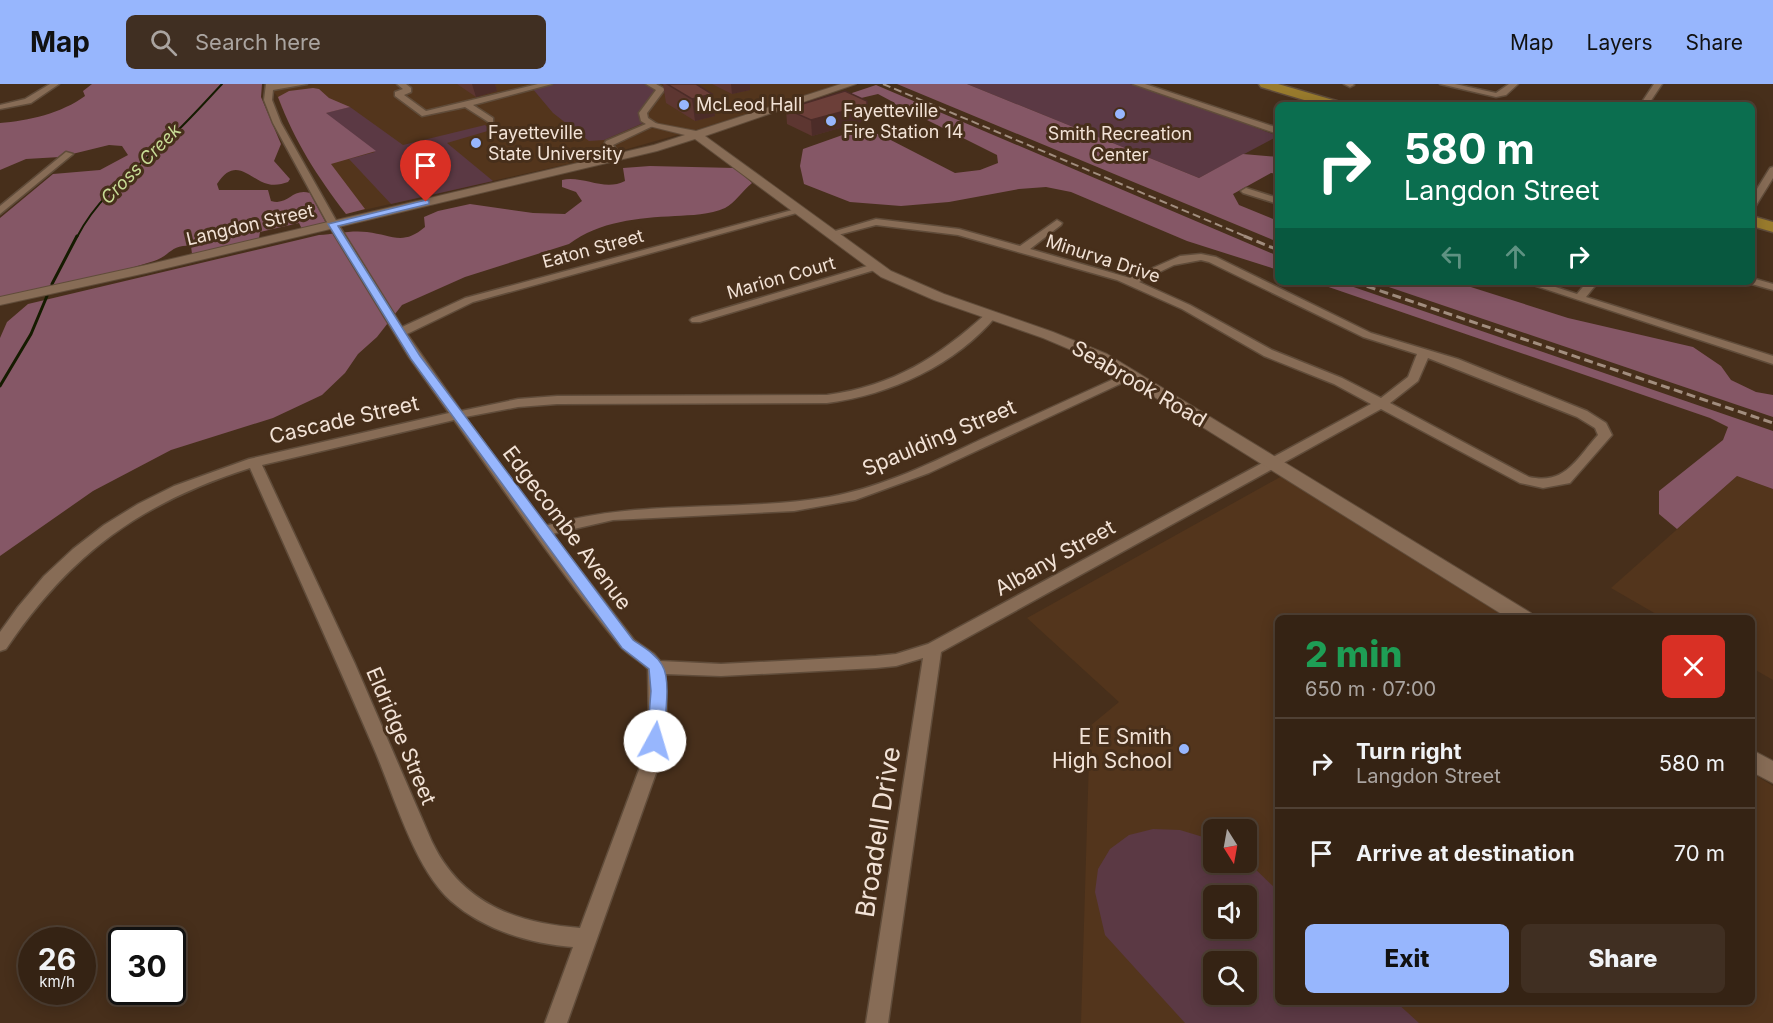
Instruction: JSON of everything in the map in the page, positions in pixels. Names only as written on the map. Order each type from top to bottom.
[{"type":"main road","points":[[1266,84],[1325,102]]},
{"type":"main road","points":[[1755,222],[1773,227]]},
{"type":"street","points":[[0,107],[31,99],[55,84]]},
{"type":"street","points":[[270,86],[303,84]]},
{"type":"street","points":[[401,84],[408,90],[398,94],[425,114],[546,84]]},
{"type":"street","points":[[650,84],[661,89],[643,113],[644,119],[653,124]]},
{"type":"street","points":[[1137,84],[1275,130]]},
{"type":"street","points":[[1444,84],[1501,94],[1514,84]]},
{"type":"street","points":[[1646,102],[1658,84]]},
{"type":"street","name":"Langdon Street","points":[[0,301],[135,272],[618,157],[697,135],[856,85]]},
{"type":"street","name":"Edgecombe Avenue","points":[[270,86],[268,100],[274,117],[333,224],[415,357],[542,532],[628,644],[648,658],[656,668]]},
{"type":"street","points":[[468,104],[490,120]]},
{"type":"street","points":[[618,157],[608,145],[609,143],[653,124]]},
{"type":"street","name":"Seabrook Road","points":[[653,124],[697,135],[874,267],[912,287],[1078,346],[1131,376],[1519,615]]},
{"type":"street","points":[[0,211],[69,154]]},
{"type":"street","points":[[1755,201],[1769,183],[1773,170]]},
{"type":"street","points":[[1246,191],[1275,200]]},
{"type":"street","name":"Eaton Street","points":[[400,332],[469,300],[799,211]]},
{"type":"street","points":[[1022,250],[1057,222]]},
{"type":"street","name":"Minurva Drive","points":[[830,234],[865,224],[882,223],[959,232],[1130,282],[1186,307],[1268,353],[1318,372],[1382,403],[1516,477],[1543,484],[1565,480],[1605,435],[1602,426],[1582,414],[1424,352]]},
{"type":"street","points":[[1130,282],[1185,257],[1205,257],[1360,332],[1424,352]]},
{"type":"street","name":"Marion Court","points":[[696,320],[874,267]]},
{"type":"street","points":[[1755,282],[1773,287]]},
{"type":"street","points":[[1538,285],[1773,360]]},
{"type":"street","points":[[1579,298],[1590,285]]},
{"type":"street","name":"Cascade Street","points":[[0,645],[27,603],[44,583],[98,534],[122,518],[174,491],[254,462],[518,403],[557,399],[827,399],[849,396],[884,387],[908,377],[951,351],[991,315]]},
{"type":"street","name":"Albany Street","points":[[656,668],[671,666],[721,670],[876,662],[896,660],[933,649],[1382,403],[1398,393],[1414,378],[1424,352]]},
{"type":"street","name":"Spaulding Street","points":[[542,532],[578,520],[632,512],[770,508],[805,505],[855,495],[908,478],[1131,376]]},
{"type":"street","name":"Eldridge Street","points":[[254,462],[376,732],[428,856],[445,880],[467,901],[494,918],[538,933],[587,938]]},
{"type":"street","name":"Broadell Drive","points":[[877,1023],[933,649]]},
{"type":"street","points":[[556,1023],[652,759],[658,724],[656,668]]},
{"type":"street","points":[[1755,762],[1773,773]]},
{"type":"shaded area","points":[[92,84],[262,84],[261,97],[281,144],[274,161],[290,179],[288,182],[271,185],[237,170],[224,175],[217,184],[219,190],[268,190],[271,201],[277,202],[298,193],[310,193],[326,223],[302,229],[299,223],[260,232],[259,238],[192,254],[191,246],[179,247],[159,259],[135,267],[0,297],[0,218],[53,174],[100,170],[128,155],[122,146],[109,145],[60,157],[26,159],[0,170],[0,123],[33,118],[66,107],[85,96],[83,91]]},
{"type":"shaded area","name":"Fayetteville State University","points":[[271,84],[840,84],[702,128],[595,158],[346,214],[277,96],[270,88]]},
{"type":"shaded area","points":[[548,84],[650,84],[661,89],[643,113],[648,121],[604,140],[589,141],[553,113],[532,88]]},
{"type":"shaded area","points":[[897,84],[967,84],[1199,178],[1243,154],[1275,157],[1275,174],[1271,173],[1233,194],[1239,205],[1275,220],[1275,241]]},
{"type":"shaded area","points":[[967,84],[1130,84],[1205,110],[1249,121],[1254,127],[1275,135],[1275,138],[1199,178]]},
{"type":"shaded area","points":[[876,85],[1275,255],[1275,269],[1187,241],[1071,192],[1046,187],[1019,189],[949,202],[901,206],[850,202],[804,184],[800,166],[803,149],[851,132],[868,131],[881,135],[955,173],[980,170],[998,163],[997,155],[925,119],[905,114],[893,102],[878,94],[857,99],[852,97],[852,93]]},
{"type":"shaded area","points":[[319,89],[329,98],[350,107],[326,113],[376,151],[331,164],[365,209],[346,214],[307,158],[278,97],[289,91]]},
{"type":"shaded area","points":[[350,107],[403,145],[485,125],[491,130],[447,143],[493,181],[391,204],[349,159],[375,152],[325,113]]},
{"type":"shaded area","points":[[650,166],[735,168],[752,183],[725,208],[700,214],[633,220],[606,226],[593,230],[569,244],[465,277],[402,305],[377,337],[358,354],[345,373],[322,395],[273,418],[171,450],[93,491],[0,556],[0,338],[7,322],[28,304],[319,235],[361,232],[404,238],[425,227],[424,217],[438,211],[470,204],[533,213],[565,214],[582,201],[576,192],[562,187],[562,180],[617,184],[625,181],[623,168]]},
{"type":"shaded area","points":[[1323,285],[1348,285],[1773,431],[1773,489],[1737,476],[1677,529],[1659,514],[1659,491],[1723,440],[1728,427],[1710,418]]},
{"type":"shaded area","points":[[1383,285],[1464,285],[1568,318],[1693,347],[1721,366],[1731,380],[1756,392],[1773,395],[1773,417]]},
{"type":"shaded area","name":"E E Smith High School","points":[[1282,476],[1502,615],[1275,615],[1275,1005],[1755,1005],[1755,775],[1773,786],[1773,1023],[1081,1023],[1090,726],[1119,702],[1027,618]]},
{"type":"shaded area","points":[[1737,476],[1773,489],[1773,680],[1755,670],[1755,615],[1658,615],[1611,588]]},
{"type":"shaded area","points":[[1153,829],[1180,830],[1203,837],[1203,873],[1257,873],[1257,871],[1275,888],[1275,1005],[1399,1005],[1419,1023],[1185,1023],[1105,935],[1095,892],[1098,869],[1110,849],[1129,835]]},
{"type":"building","points":[[667,84],[696,84],[712,94],[692,99]]},
{"type":"building","points":[[845,91],[867,101],[867,105],[811,120],[786,109]]},
{"type":"waterway","name":"Cross Creek","points":[[77,237],[108,194],[180,128],[222,84]]},
{"type":"waterway","name":"Cross Creek","points":[[52,284],[77,236]]},
{"type":"waterway","name":"Cross Creek","points":[[0,386],[31,334],[47,296]]},
{"type":"railway","points":[[883,84],[1247,237]]},
{"type":"railway","points":[[1244,236],[1275,249]]},
{"type":"railway","points":[[1363,285],[1773,423]]},
{"type":"place","name":"McLeod Hall","points":[[684,105]]},
{"type":"place","name":"Smith Recreation Center","points":[[1120,114]]},
{"type":"place","name":"Fayetteville Fire Station 14","points":[[831,121]]},
{"type":"place","name":"Fayetteville State University","points":[[476,143]]},
{"type":"place","name":"E E Smith High School","points":[[1184,749]]},
{"type":"route","points":[[426,202],[333,224],[415,357],[457,416],[628,644],[648,658],[656,668],[658,724],[655,741]]}]
